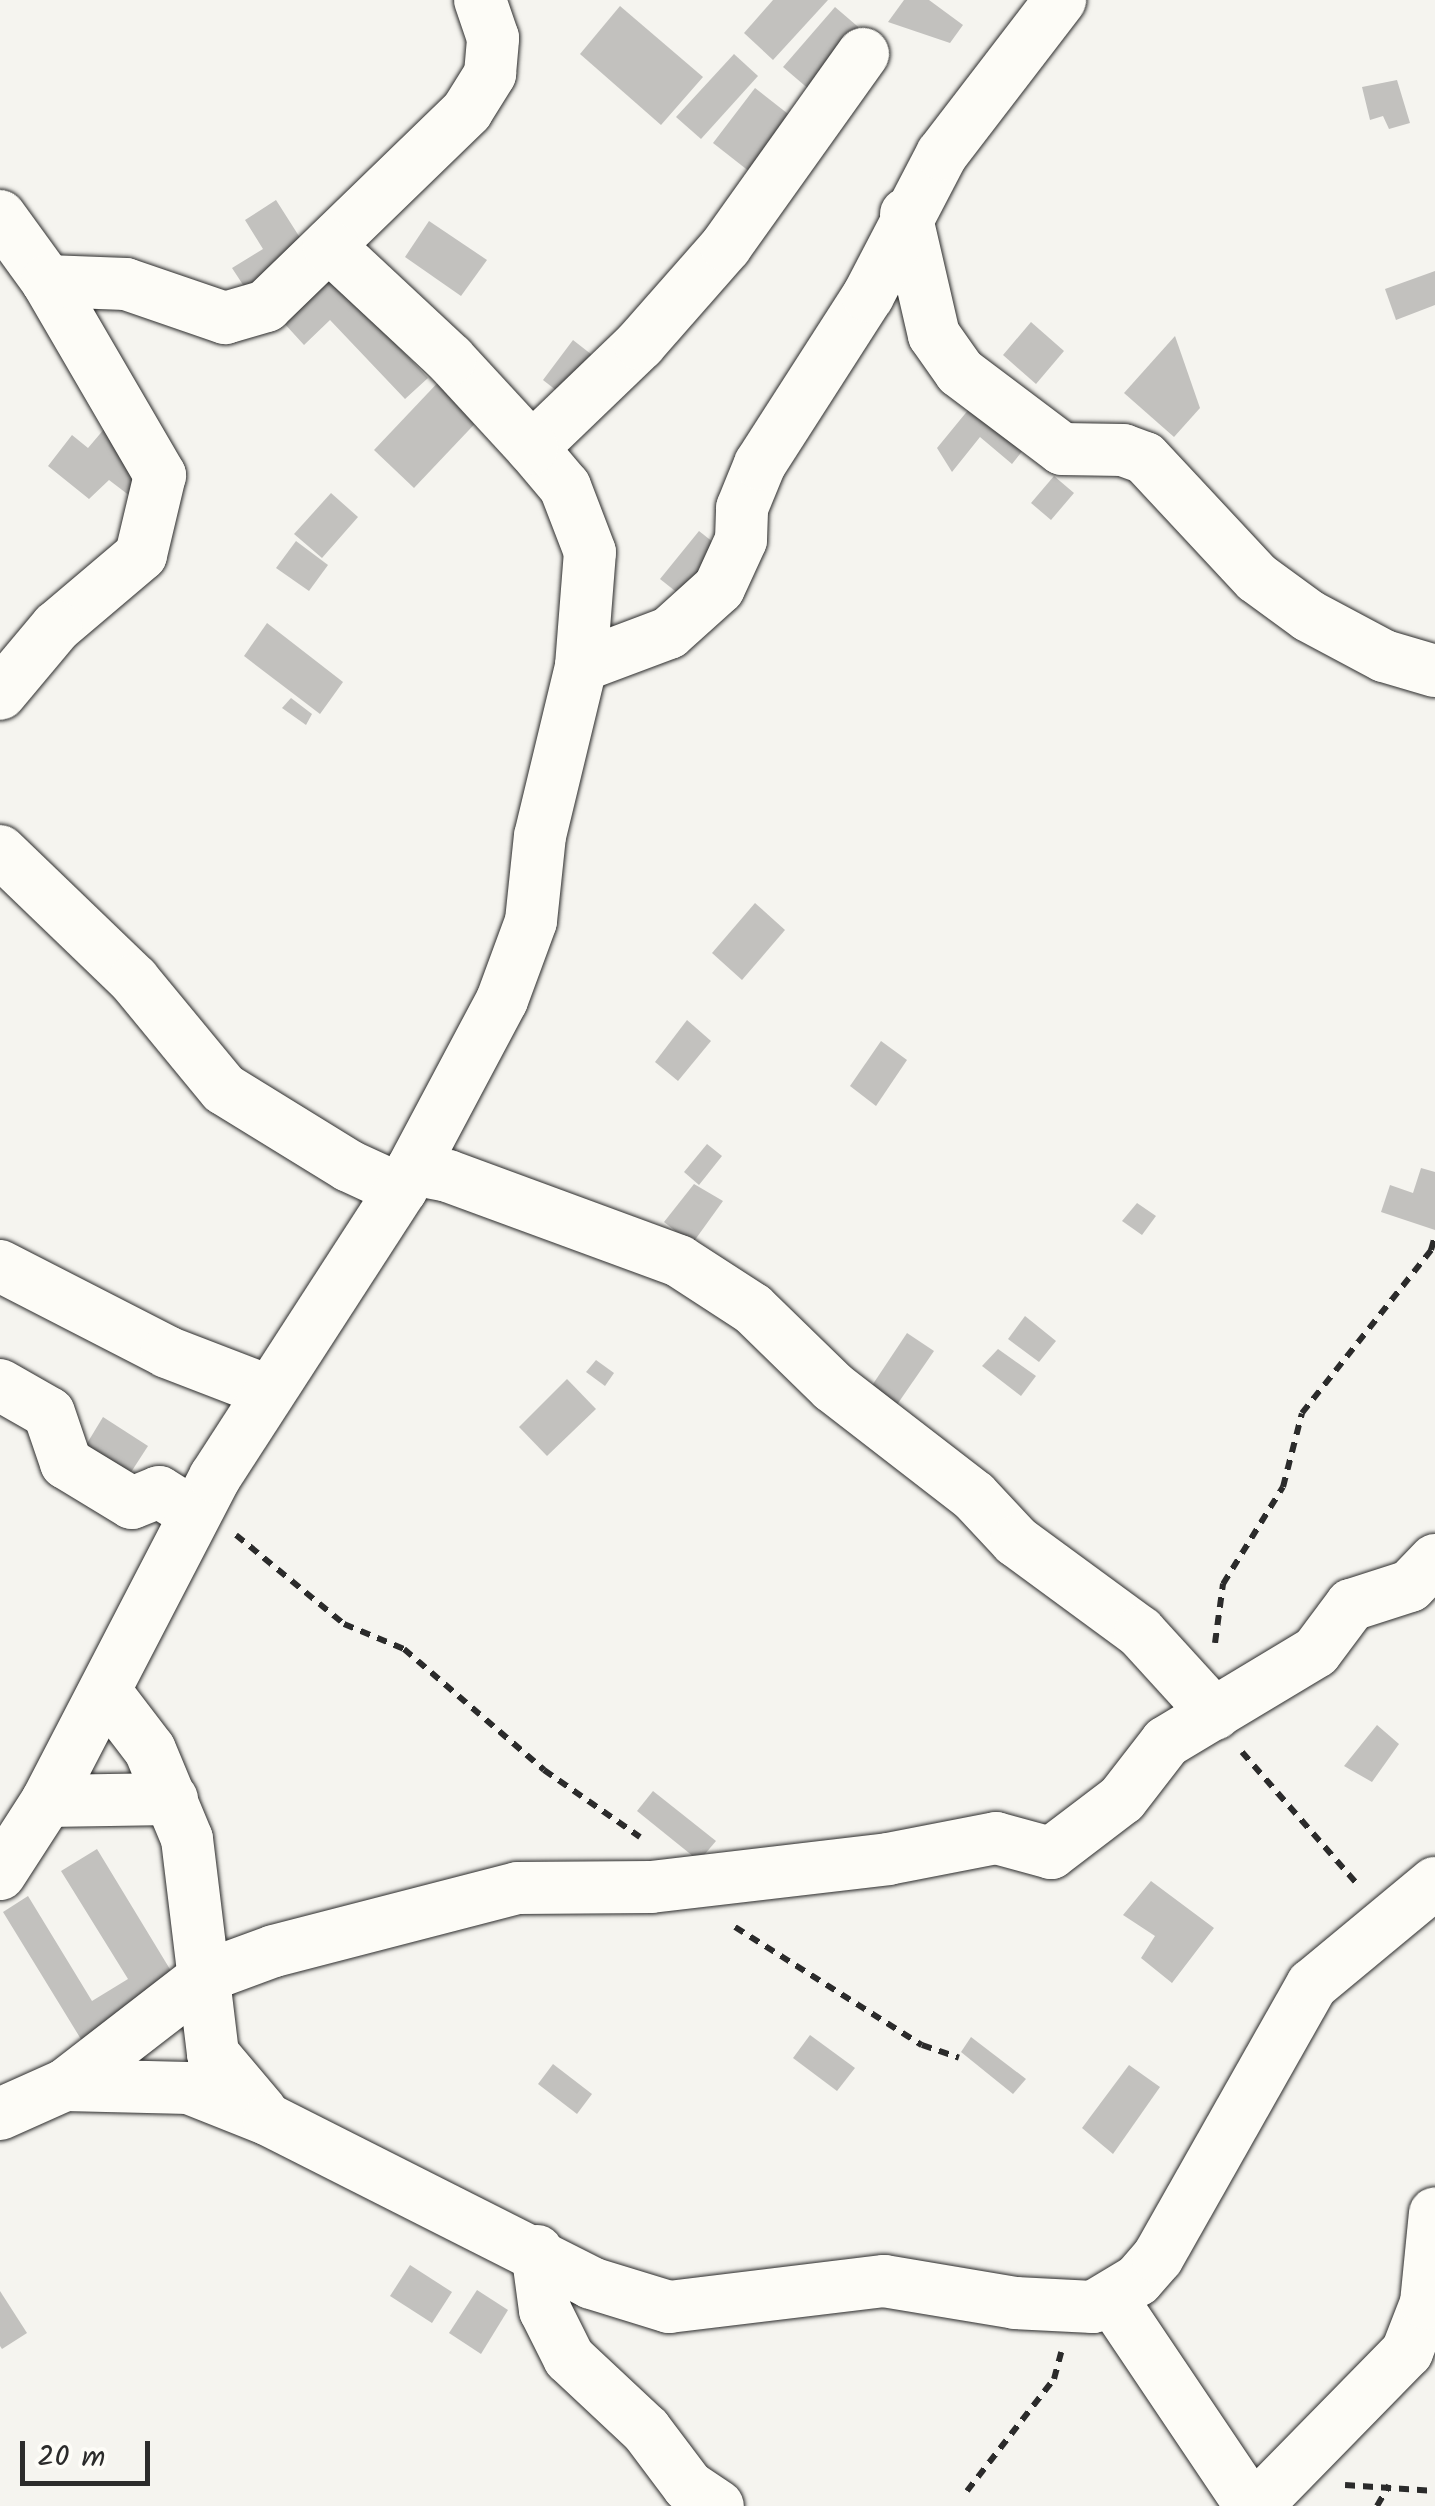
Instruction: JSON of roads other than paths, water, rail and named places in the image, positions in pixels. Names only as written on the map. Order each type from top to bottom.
[{"type":"street","points":[[48,281],[126,284],[225,318],[266,306],[429,154],[490,74],[493,38],[480,0]]},
{"type":"street","points":[[581,666],[669,632],[719,588],[742,540],[749,485],[814,373],[868,296],[906,214],[979,102],[1060,0]]},
{"type":"street","points":[[532,448],[628,356],[726,246],[862,54]]},
{"type":"street","points":[[906,214],[934,335],[960,372],[1062,450],[1123,450],[1145,458],[1283,597],[1384,656],[1435,671]]},
{"type":"street","points":[[0,216],[48,281],[160,475],[142,555],[56,627],[0,694]]},
{"type":"street","points":[[0,1874],[46,1800],[194,1514],[268,1391],[354,1272],[407,1180],[524,951],[540,836],[581,666],[590,552],[564,487],[532,448],[413,322],[328,246]]},
{"type":"street","points":[[0,851],[134,980],[224,1089],[252,1111],[407,1180],[448,1176],[679,1261],[752,1309],[833,1387],[974,1496],[1016,1542],[1140,1632],[1215,1714]]},
{"type":"street","points":[[0,1266],[167,1352],[268,1391]]},
{"type":"street","points":[[0,1385],[49,1414],[66,1463],[132,1503],[159,1492],[194,1514]]},
{"type":"street","points":[[0,2114],[65,2085],[206,1976],[274,1951],[518,1888],[672,1884],[888,1860],[996,1838],[1051,1853],[1122,1799],[1166,1742],[1321,1648],[1351,1605],[1410,1586],[1435,1560]]},
{"type":"street","points":[[105,1690],[150,1750],[172,1799],[196,1884],[206,1976],[203,2009],[213,2054],[269,2120]]},
{"type":"street","points":[[46,1800],[172,1799]]},
{"type":"street","points":[[65,2085],[190,2088],[269,2120],[537,2250],[591,2282],[669,2307],[884,2281],[1088,2302],[1158,2257],[1312,1984],[1393,1922],[1435,1882]]},
{"type":"street","points":[[1088,2302],[1262,2499],[1407,2352],[1426,2302],[1435,2213]]},
{"type":"street","points":[[537,2250],[545,2310],[569,2358],[646,2430],[688,2486],[718,2506]]}]
